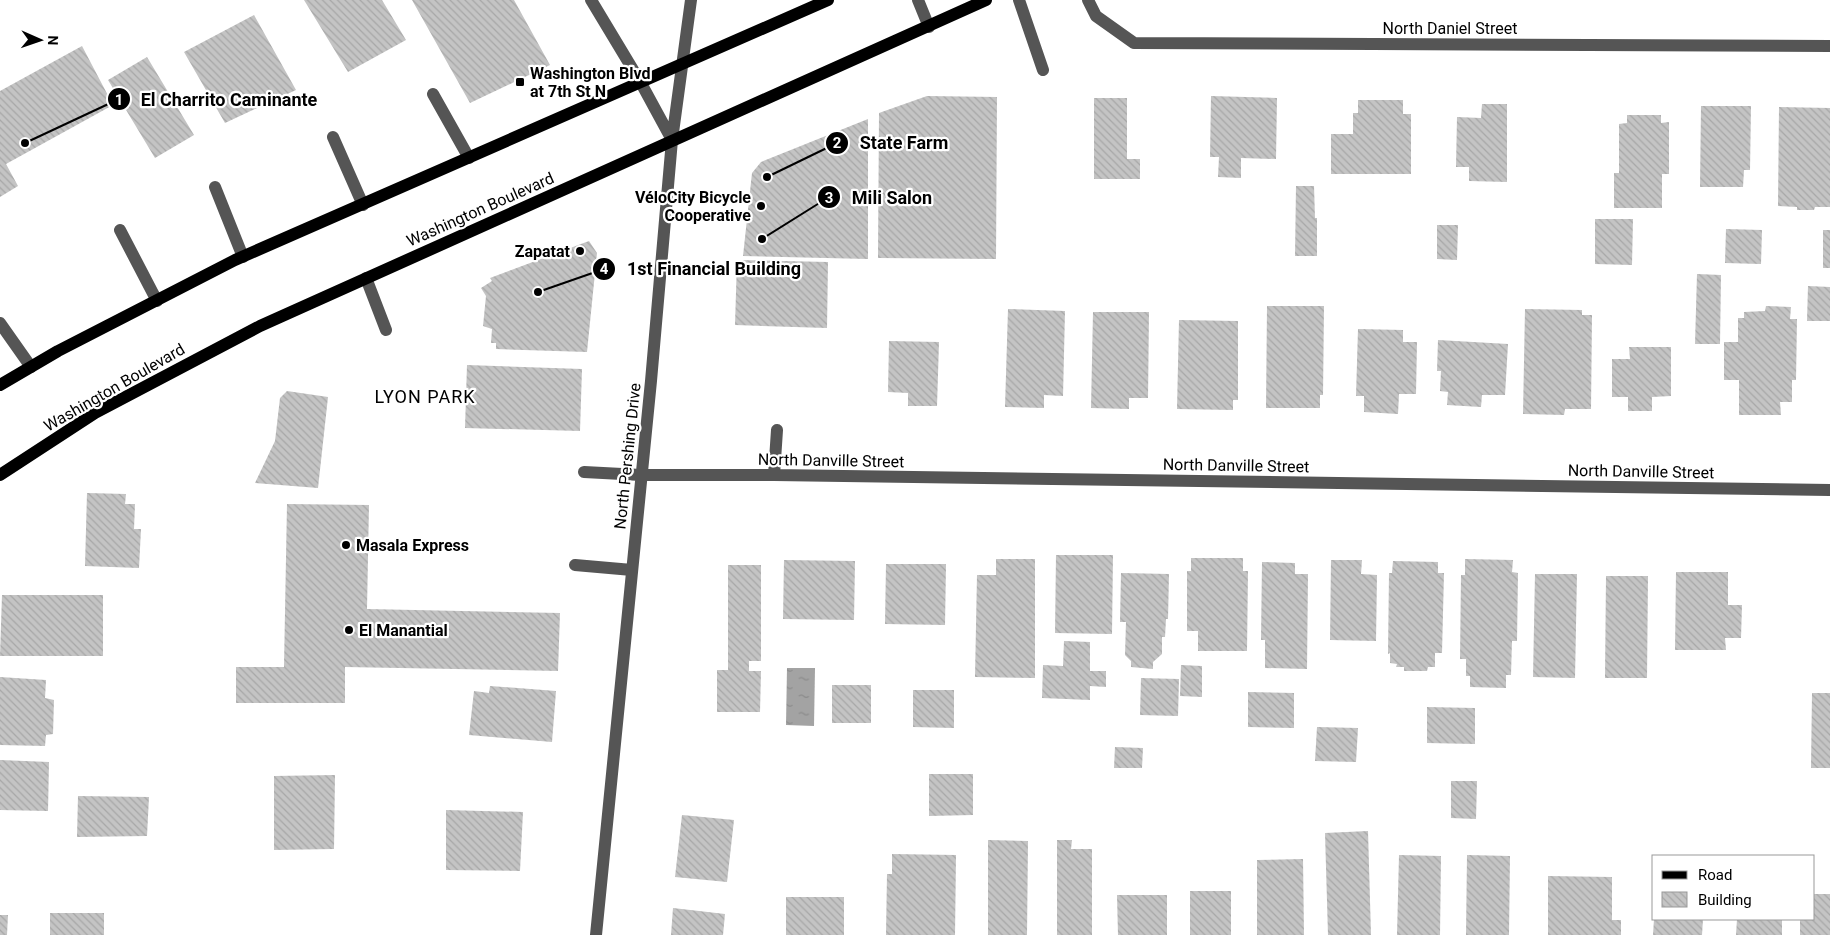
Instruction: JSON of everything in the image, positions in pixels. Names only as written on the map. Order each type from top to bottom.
[{"type":"main road","name":"Washington Boulevard","points":[[0,475],[95,413],[260,326],[986,0]]},
{"type":"main road","points":[[0,385],[58,351],[243,257],[641,83],[822,1]]},
{"type":"street","points":[[591,0],[641,83],[672,140]]},
{"type":"street","name":"North Pershing Drive","points":[[596,935],[672,140],[690,0]]},
{"type":"street","points":[[918,0],[929,27]]},
{"type":"street","points":[[1019,0],[1043,70]]},
{"type":"street","name":"North Daniel Street","points":[[1088,0],[1096,16],[1134,43],[1830,46]]},
{"type":"street","points":[[433,94],[468,158]]},
{"type":"street","points":[[333,137],[362,204]]},
{"type":"street","points":[[215,187],[243,257]]},
{"type":"street","points":[[120,230],[157,301]]},
{"type":"street","points":[[366,278],[386,330]]},
{"type":"street","points":[[0,323],[31,367]]},
{"type":"street","points":[[774,475],[776,430]]},
{"type":"street","name":"North Danville Street","points":[[584,472],[641,475],[774,475],[1830,490]]},
{"type":"street","points":[[576,565],[632,570]]},
{"type":"water","points":[[787,668],[815,668],[814,726],[786,725]]},
{"type":"building","points":[[304,0],[382,0],[406,40],[348,72]]},
{"type":"building","points":[[412,0],[514,0],[550,65],[470,103]]},
{"type":"building","points":[[254,15],[296,90],[225,123],[184,52]]},
{"type":"building","points":[[82,46],[113,105],[6,164],[18,186],[0,197],[0,91]]},
{"type":"building","points":[[147,57],[194,135],[155,158],[108,80]]},
{"type":"building","points":[[927,96],[997,97],[996,259],[878,258],[879,113]]},
{"type":"building","points":[[1211,96],[1277,98],[1276,159],[1241,158],[1241,178],[1218,177],[1219,157],[1210,157]]},
{"type":"building","points":[[1094,98],[1127,98],[1127,159],[1140,159],[1140,179],[1094,179]]},
{"type":"building","points":[[1358,100],[1403,100],[1403,114],[1411,114],[1411,174],[1331,174],[1331,134],[1353,134],[1353,113],[1358,113]]},
{"type":"building","points":[[1482,104],[1507,104],[1507,182],[1469,181],[1469,167],[1456,167],[1457,117],[1481,118]]},
{"type":"building","points":[[1701,106],[1751,106],[1750,170],[1744,170],[1743,187],[1700,187]]},
{"type":"building","points":[[1779,107],[1830,108],[1830,207],[1815,207],[1814,210],[1797,210],[1797,207],[1778,206]]},
{"type":"building","points":[[1627,115],[1661,115],[1661,123],[1669,122],[1669,174],[1662,174],[1662,208],[1614,208],[1614,173],[1619,173],[1619,124],[1627,123]]},
{"type":"building","points":[[868,119],[868,259],[743,256],[752,173],[761,162]]},
{"type":"building","points":[[1296,186],[1314,186],[1315,218],[1317,218],[1317,256],[1295,256]]},
{"type":"building","points":[[1595,219],[1633,219],[1632,265],[1595,264]]},
{"type":"building","points":[[1437,225],[1458,225],[1457,260],[1437,259]]},
{"type":"building","points":[[1726,229],[1762,230],[1761,264],[1725,263]]},
{"type":"building","points":[[1823,230],[1830,230],[1830,268],[1823,268]]},
{"type":"building","points":[[589,241],[597,253],[587,352],[496,349],[496,343],[491,343],[492,329],[483,326],[486,296],[481,288],[492,281],[490,278]]},
{"type":"building","points":[[737,260],[828,262],[827,328],[735,325]]},
{"type":"building","points":[[1697,274],[1721,275],[1720,344],[1695,344]]},
{"type":"building","points":[[1808,286],[1830,287],[1830,321],[1807,321]]},
{"type":"building","points":[[1267,306],[1324,306],[1323,395],[1320,395],[1320,408],[1266,408]]},
{"type":"building","points":[[1766,306],[1791,307],[1790,319],[1797,319],[1796,380],[1792,380],[1792,402],[1780,402],[1781,415],[1739,415],[1739,380],[1724,380],[1724,342],[1738,342],[1738,318],[1744,318],[1744,312],[1765,311]]},
{"type":"building","points":[[1008,309],[1065,311],[1063,396],[1044,395],[1044,408],[1005,407]]},
{"type":"building","points":[[1525,309],[1582,310],[1582,315],[1592,315],[1591,409],[1565,409],[1564,415],[1523,414]]},
{"type":"building","points":[[1093,312],[1149,312],[1148,398],[1129,398],[1129,409],[1091,408]]},
{"type":"building","points":[[1179,320],[1238,321],[1238,400],[1233,400],[1233,410],[1177,409]]},
{"type":"building","points":[[1358,329],[1403,330],[1403,342],[1417,342],[1416,394],[1399,394],[1398,414],[1364,412],[1364,396],[1356,396]]},
{"type":"building","points":[[1438,340],[1508,344],[1505,395],[1482,395],[1481,407],[1447,405],[1448,392],[1440,391],[1441,371],[1437,371]]},
{"type":"building","points":[[889,341],[939,342],[937,406],[908,406],[908,393],[888,392]]},
{"type":"building","points":[[1629,347],[1671,347],[1671,396],[1652,397],[1652,411],[1628,411],[1628,397],[1612,397],[1612,359],[1630,359]]},
{"type":"building","points":[[467,365],[582,369],[580,431],[465,428]]},
{"type":"building","points":[[287,391],[328,397],[318,488],[255,483],[275,441],[280,398]]},
{"type":"building","points":[[87,493],[126,494],[125,504],[135,504],[134,529],[141,529],[139,568],[85,566]]},
{"type":"building","points":[[287,504],[369,505],[367,609],[560,613],[558,671],[345,667],[345,703],[236,703],[236,667],[284,667]]},
{"type":"building","points":[[1056,555],[1113,555],[1112,634],[1055,633]]},
{"type":"building","points":[[1191,558],[1243,558],[1243,571],[1248,571],[1247,651],[1198,651],[1198,631],[1187,631],[1187,571],[1191,571]]},
{"type":"building","points":[[996,559],[1035,559],[1035,678],[975,677],[977,575],[996,575]]},
{"type":"building","points":[[1465,559],[1513,560],[1512,572],[1518,573],[1517,641],[1512,641],[1511,675],[1506,675],[1506,688],[1470,687],[1470,676],[1466,676],[1466,659],[1460,659],[1461,575],[1465,575]]},
{"type":"building","points":[[784,560],[855,561],[854,620],[783,619]]},
{"type":"building","points":[[1331,560],[1362,560],[1361,574],[1377,575],[1376,641],[1330,640]]},
{"type":"building","points":[[1393,561],[1438,562],[1438,573],[1444,573],[1442,653],[1435,653],[1435,667],[1428,667],[1427,671],[1404,671],[1404,667],[1396,667],[1397,664],[1390,663],[1390,653],[1388,654],[1389,573],[1392,573]]},
{"type":"building","points":[[1262,562],[1295,563],[1295,574],[1308,574],[1307,669],[1265,668],[1265,640],[1261,640]]},
{"type":"building","points":[[886,564],[946,564],[945,625],[885,624]]},
{"type":"building","points":[[728,565],[761,565],[761,661],[749,661],[749,671],[761,671],[760,712],[717,712],[717,670],[728,670]]},
{"type":"building","points":[[1676,572],[1728,572],[1728,605],[1742,605],[1741,638],[1725,638],[1726,650],[1675,650]]},
{"type":"building","points":[[1121,573],[1169,574],[1168,619],[1166,619],[1165,637],[1162,637],[1162,654],[1153,662],[1153,669],[1131,667],[1131,661],[1125,655],[1126,622],[1120,622]]},
{"type":"building","points":[[1535,574],[1577,574],[1575,678],[1533,677]]},
{"type":"building","points":[[1606,576],[1648,576],[1647,678],[1605,678]]},
{"type":"building","points":[[2,595],[103,595],[103,656],[0,656]]},
{"type":"building","points":[[1064,641],[1090,642],[1090,671],[1106,671],[1106,687],[1090,686],[1090,700],[1042,698],[1043,665],[1063,666]]},
{"type":"building","points":[[1181,665],[1202,666],[1202,697],[1180,696]]},
{"type":"building","points":[[0,677],[46,680],[45,698],[54,700],[53,734],[46,735],[45,746],[0,745]]},
{"type":"building","points":[[1141,678],[1179,679],[1178,716],[1140,715]]},
{"type":"building","points":[[832,685],[871,685],[871,723],[832,723]]},
{"type":"building","points":[[490,686],[556,691],[552,742],[469,735],[474,691],[489,693]]},
{"type":"building","points":[[913,690],[954,690],[954,728],[913,727]]},
{"type":"building","points":[[1248,692],[1294,693],[1294,728],[1248,727]]},
{"type":"building","points":[[1812,693],[1830,693],[1830,768],[1811,768]]},
{"type":"building","points":[[1427,707],[1475,708],[1475,744],[1427,743]]},
{"type":"building","points":[[1317,727],[1358,728],[1356,762],[1315,761]]},
{"type":"building","points":[[1115,747],[1143,748],[1142,768],[1114,768]]},
{"type":"building","points":[[0,760],[49,762],[48,811],[0,810]]},
{"type":"building","points":[[929,774],[973,774],[973,815],[929,816]]},
{"type":"building","points":[[335,775],[334,849],[274,850],[274,776]]},
{"type":"building","points":[[1451,781],[1477,781],[1476,819],[1451,818]]},
{"type":"building","points":[[78,796],[149,797],[147,836],[77,837]]},
{"type":"building","points":[[446,810],[523,812],[520,871],[446,870]]},
{"type":"building","points":[[682,815],[734,820],[727,882],[675,877]]},
{"type":"building","points":[[1368,831],[1371,935],[1328,935],[1325,833]]},
{"type":"building","points":[[988,840],[1028,841],[1027,935],[988,935]]},
{"type":"building","points":[[1057,840],[1072,840],[1071,849],[1092,849],[1092,935],[1057,935]]},
{"type":"building","points":[[892,854],[956,855],[955,935],[886,935],[887,874],[892,874]]},
{"type":"building","points":[[1399,855],[1441,856],[1440,935],[1397,935]]},
{"type":"building","points":[[1467,855],[1510,856],[1509,935],[1466,935]]},
{"type":"building","points":[[1303,859],[1304,935],[1257,935],[1257,860]]},
{"type":"building","points":[[1548,876],[1612,877],[1612,920],[1621,920],[1621,935],[1548,935]]},
{"type":"building","points":[[1190,891],[1231,891],[1231,935],[1190,935]]},
{"type":"building","points":[[1815,894],[1830,894],[1830,935],[1800,935],[1800,920],[1815,920]]},
{"type":"building","points":[[1117,895],[1167,895],[1167,935],[1118,935]]},
{"type":"building","points":[[786,897],[844,897],[844,935],[786,935]]},
{"type":"building","points":[[673,908],[725,914],[723,935],[671,935]]},
{"type":"building","points":[[50,913],[104,913],[104,935],[50,935]]},
{"type":"building","points":[[0,915],[8,915],[7,935],[0,935]]},
{"type":"building","points":[[1654,920],[1703,920],[1702,935],[1653,935]]},
{"type":"building","points":[[1737,920],[1782,920],[1782,935],[1736,935]]},
{"type":"place","name":"Washington Blvd at 7th St N","points":[[520,82]]},
{"type":"place","name":"El Charrito Caminante","points":[[25,143]]},
{"type":"place","name":"State Farm","points":[[767,177]]},
{"type":"place","name":"VéloCity Bicycle Cooperative","points":[[761,206]]},
{"type":"place","name":"Mili Salon","points":[[762,239]]},
{"type":"place","name":"Zapatat","points":[[580,251]]},
{"type":"place","name":"1st Financial Building","points":[[538,292]]},
{"type":"place","name":"Masala Express","points":[[346,545]]},
{"type":"place","name":"El Manantial","points":[[349,630]]},
{"type":"district","name":"LYON PARK","points":[[425,397]]}]
